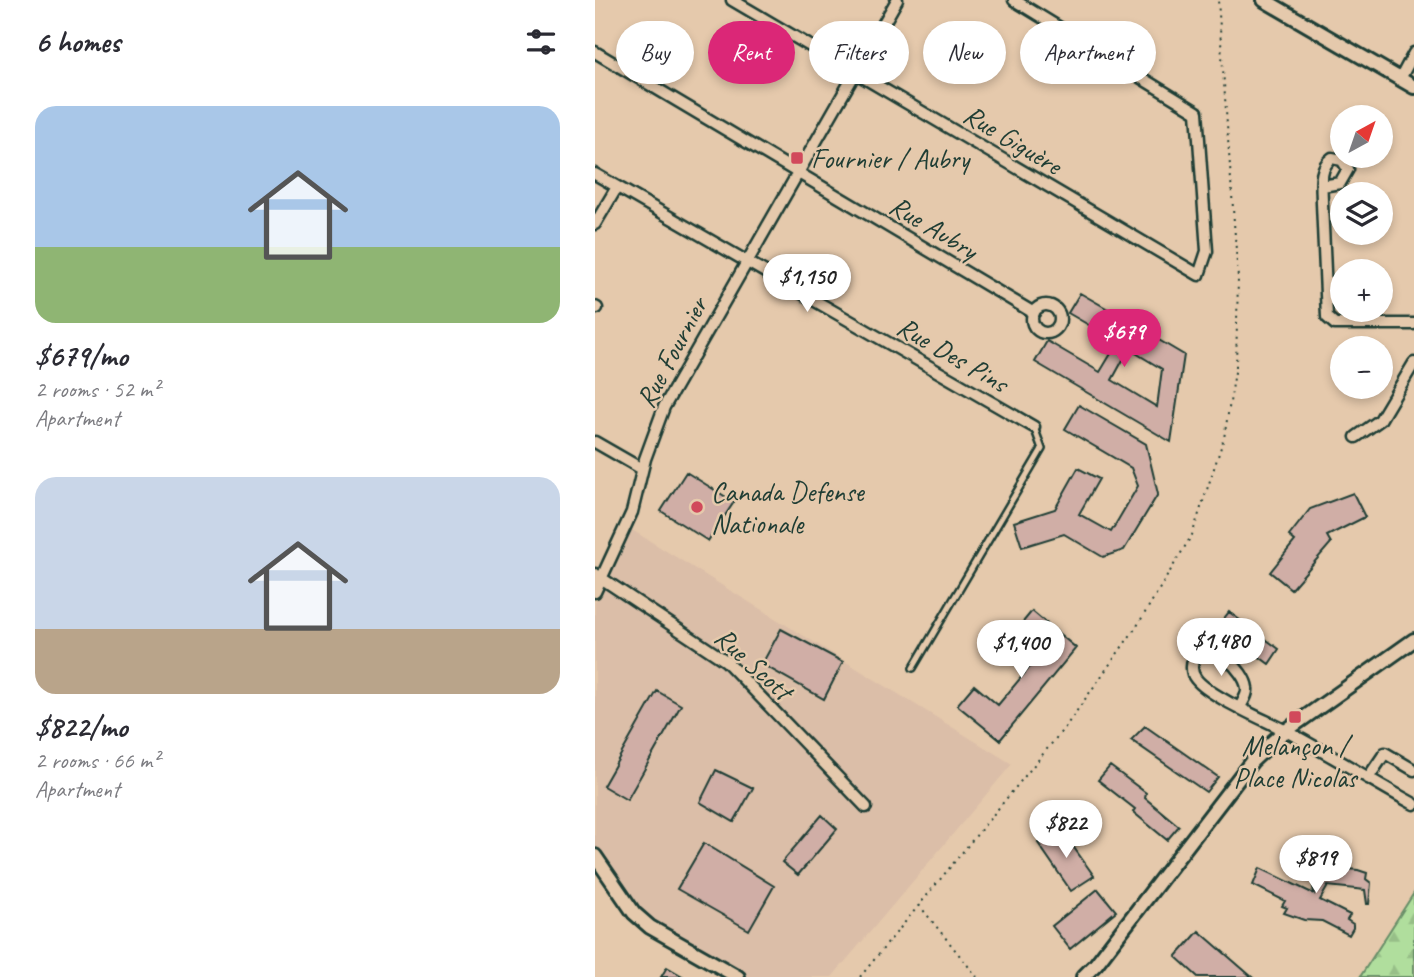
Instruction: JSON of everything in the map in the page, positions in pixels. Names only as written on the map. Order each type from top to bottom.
[{"type":"street","name":"Rue Giguère","points":[[732,0],[809,45]]},
{"type":"street","name":"Rue Fournier","points":[[885,21],[897,0]]},
{"type":"street","name":"Rue Giguère","points":[[875,84],[1199,275],[1207,251],[1197,112],[1013,0]]},
{"type":"street","points":[[1264,0],[1414,88]]},
{"type":"street","name":"Rue Aubry","points":[[595,52],[1034,313]]},
{"type":"street","points":[[1400,79],[1414,53]]},
{"type":"street","name":"Rue Fournier","points":[[595,592],[599,576],[632,512],[642,469],[664,407],[850,84]]},
{"type":"street","name":"Rue Des Pins","points":[[595,174],[1034,427]]},
{"type":"street","points":[[1322,186],[1327,317],[1335,324],[1414,324]]},
{"type":"street","points":[[595,224],[617,187]]},
{"type":"street","points":[[1356,437],[1380,420],[1414,363]]},
{"type":"street","points":[[595,442],[642,469]]},
{"type":"street","name":"Rue Scott","points":[[599,576],[726,662],[866,807]]},
{"type":"street","points":[[1083,977],[1096,964],[1252,761],[1286,731],[1414,640]]},
{"type":"street","points":[[1240,707],[1247,695],[1247,685],[1238,668],[1212,650],[1203,651],[1195,657],[1192,669],[1196,679],[1240,707],[1414,804]]},
{"type":"street","points":[[1368,778],[1385,753],[1414,770]]},
{"type":"street","points":[[595,856],[634,914],[650,927],[738,977]]},
{"type":"lane","points":[[913,668],[1042,449],[1034,427]]},
{"type":"path","points":[[860,977],[1066,726],[1137,626],[1192,535],[1224,438],[1236,366],[1238,278],[1218,0]]},
{"type":"path","points":[[919,905],[977,977]]},
{"type":"shaded area","points":[[632,530],[1012,764],[832,977],[747,977],[643,914],[595,850],[595,603]]},
{"type":"green space","points":[[1414,893],[1414,977],[1360,977]]},
{"type":"building","points":[[1080,293],[1122,317],[1124,313],[1155,331],[1152,336],[1184,355],[1171,442],[1035,362],[1047,341],[1100,372],[1118,342],[1068,313]],"holes":[[[1129,349],[1162,369],[1157,407],[1112,380]]]},
{"type":"building","points":[[1079,405],[1146,444],[1158,494],[1124,550],[1103,557],[1064,534],[1022,547],[1014,522],[1055,509],[1078,468],[1099,479],[1079,514],[1111,532],[1138,486],[1131,468],[1065,429]]},
{"type":"building","name":"Canada Defense Nationale","points":[[686,472],[734,502],[708,541],[661,511]]},
{"type":"building","points":[[1353,493],[1365,517],[1327,536],[1331,543],[1291,589],[1270,572],[1295,541],[1289,536],[1310,509]]},
{"type":"building","points":[[1032,611],[1076,648],[1000,740],[957,705],[974,685],[998,705],[1044,650],[1018,628]]},
{"type":"building","points":[[1229,612],[1279,649],[1269,664],[1218,626]]},
{"type":"building","points":[[781,629],[843,662],[824,699],[762,664]]},
{"type":"building","points":[[657,691],[681,705],[627,800],[603,786]]},
{"type":"building","points":[[1145,726],[1218,777],[1206,792],[1131,740]]},
{"type":"building","points":[[1110,766],[1146,793],[1145,798],[1179,826],[1167,840],[1133,812],[1135,809],[1098,780]]},
{"type":"building","points":[[716,770],[753,788],[734,822],[700,802]]},
{"type":"building","points":[[822,815],[837,829],[798,875],[782,862]]},
{"type":"building","points":[[1060,828],[1094,876],[1071,891],[1038,843]]},
{"type":"building","points":[[704,843],[774,886],[749,930],[677,889]]},
{"type":"building","points":[[1328,867],[1367,873],[1366,879],[1371,883],[1369,904],[1365,890],[1328,886],[1320,900],[1350,915],[1347,920],[1353,924],[1353,928],[1349,935],[1322,921],[1304,920],[1284,913],[1287,908],[1282,906],[1285,901],[1253,885],[1260,868],[1314,894],[1311,870]]},
{"type":"building","points":[[1098,889],[1116,911],[1070,949],[1052,926]]},
{"type":"building","points":[[1199,931],[1252,977],[1198,977],[1176,957]]},
{"type":"building","points":[[667,967],[684,977],[661,977]]},
{"type":"place","name":"Fournier / Aubry","points":[[797,158]]},
{"type":"place","name":"Canada Defense Nationale","points":[[697,507]]},
{"type":"place","name":"Melançon / Place Nicolas","points":[[1295,717]]}]
